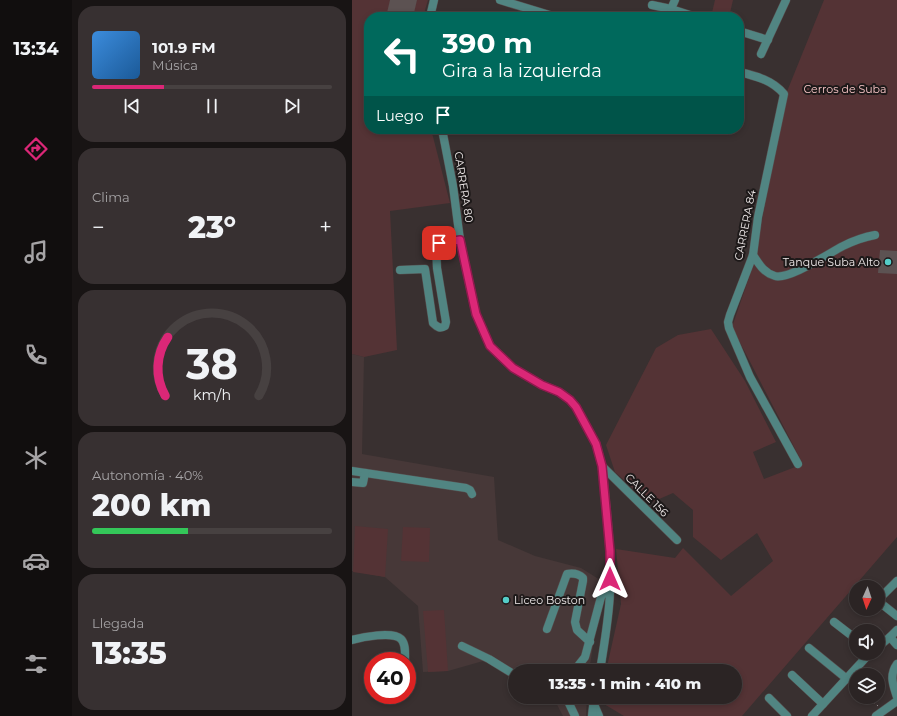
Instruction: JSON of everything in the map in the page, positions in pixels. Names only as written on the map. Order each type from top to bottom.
[{"type":"street","points":[[431,12],[434,0]]},
{"type":"street","points":[[500,0],[540,12]]},
{"type":"street","points":[[671,9],[674,0]]},
{"type":"street","points":[[761,54],[786,0]]},
{"type":"street","points":[[652,5],[680,12]]},
{"type":"street","points":[[744,33],[768,40]]},
{"type":"street","name":"CARRERA 84","points":[[744,74],[768,81],[777,86],[784,94],[758,217],[753,255],[728,322],[729,328],[750,377],[798,464]]},
{"type":"street","name":"CARRERA 80","points":[[443,134],[453,186],[460,240],[476,314],[490,346],[513,368],[542,385],[559,392],[570,400],[576,407],[596,444],[602,466],[610,551],[608,620],[601,664]]},
{"type":"street","points":[[753,255],[762,268],[769,273],[777,276],[783,276],[793,273],[845,245],[875,235]]},
{"type":"street","points":[[400,270],[426,269],[430,325],[442,328],[445,326],[446,322],[437,268],[436,245],[460,240]]},
{"type":"street","name":"CALLE 156","points":[[602,466],[677,540]]},
{"type":"street","points":[[352,471],[466,488],[470,490],[472,494]]},
{"type":"street","points":[[352,482],[363,483],[365,473]]},
{"type":"street","points":[[547,629],[567,574],[571,573],[583,578],[575,622],[577,630],[590,642]]},
{"type":"street","points":[[885,594],[897,581]]},
{"type":"street","points":[[580,664],[585,657],[590,642],[601,597],[604,593],[610,592]]},
{"type":"street","points":[[885,607],[897,616]]},
{"type":"street","points":[[834,622],[849,634]]},
{"type":"street","points":[[885,642],[897,630]]},
{"type":"street","points":[[352,640],[362,637],[394,636],[400,638],[404,644],[404,652]]},
{"type":"street","points":[[890,638],[897,645]]},
{"type":"street","points":[[462,646],[489,659],[508,671]]},
{"type":"street","points":[[809,648],[846,679]]},
{"type":"street","points":[[812,716],[864,660]]},
{"type":"street","points":[[897,664],[893,670],[892,682],[897,697]]},
{"type":"street","points":[[792,675],[823,704]]},
{"type":"street","points":[[769,698],[787,716]]},
{"type":"street","points":[[876,716],[897,701]]},
{"type":"street","points":[[569,704],[575,716]]},
{"type":"street","points":[[592,716],[593,704]]},
{"type":"street","points":[[595,704],[600,716]]},
{"type":"path","points":[[876,704],[883,710]]},
{"type":"shaded area","name":"Liceo Boston","points":[[352,354],[364,357],[362,454],[494,477],[498,540],[535,556],[581,568],[605,583],[590,664],[508,664],[508,666],[490,659],[448,671],[423,672],[418,606],[385,577],[352,571]]},
{"type":"shaded area","points":[[557,704],[587,704],[586,716],[563,716]]},
{"type":"green space","points":[[352,0],[428,0],[424,12],[364,12],[364,134],[432,134],[450,203],[390,211],[397,350],[364,357],[352,354]]},
{"type":"green space","points":[[715,0],[733,0],[730,12],[712,12]]},
{"type":"green space","name":"Cerros de Suba","points":[[824,0],[897,0],[897,537],[860,580],[849,580],[849,592],[742,716],[624,716],[604,704],[742,704],[742,664],[608,664],[621,604],[616,549],[675,558],[683,548],[731,596],[773,561],[757,533],[721,560],[693,537],[693,510],[673,493],[650,503],[615,472],[606,445],[656,348],[678,335],[711,329],[745,381],[776,442],[753,452],[764,479],[803,464],[732,327],[754,263],[786,94]]},
{"type":"green space","points":[[355,526],[388,529],[385,577],[353,572]]},
{"type":"green space","points":[[403,527],[430,528],[429,562],[401,561]]},
{"type":"green space","points":[[444,610],[448,671],[428,672],[423,611]]},
{"type":"building","points":[[390,0],[417,0],[414,12],[387,12]]},
{"type":"building","name":"Tanque Suba Alto","points":[[880,250],[897,251],[897,274],[878,273]]},
{"type":"place","name":"Tanque Suba Alto","points":[[888,262]]},
{"type":"place","name":"Liceo Boston","points":[[506,600]]},
{"type":"route","points":[[439,243],[460,240],[466,262],[476,314],[490,346],[513,368],[542,385],[559,392],[570,400],[587,426],[596,444],[602,466],[610,551],[610,579]]}]
